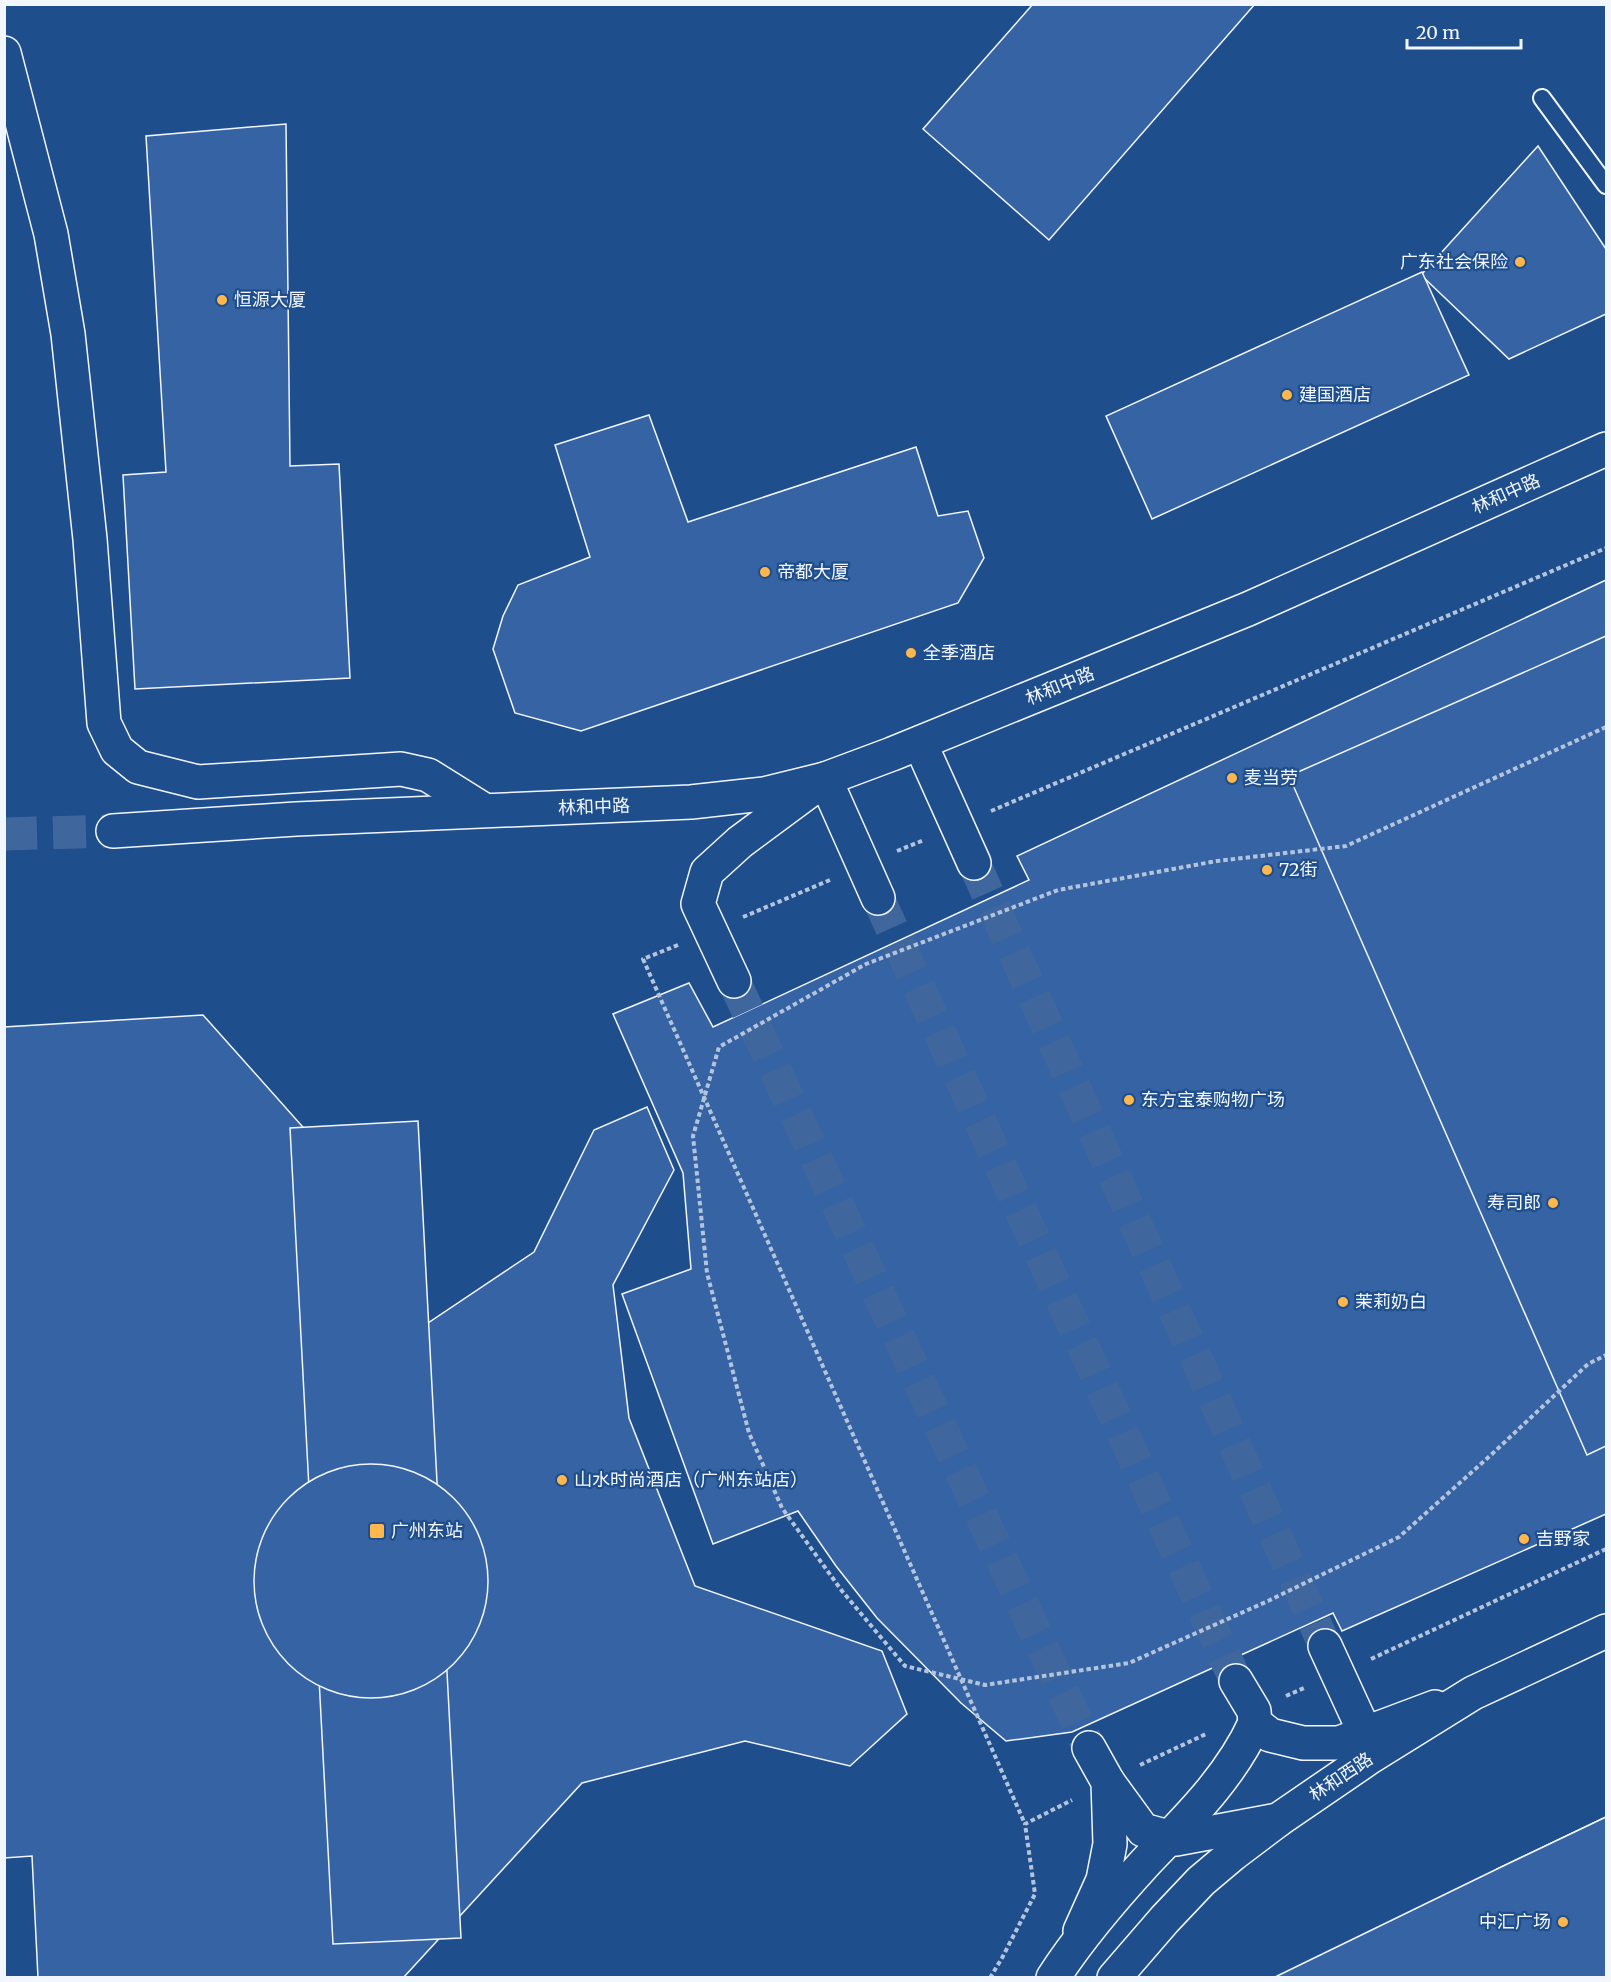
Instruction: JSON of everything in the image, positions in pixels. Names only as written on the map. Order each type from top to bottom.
[{"type":"main road","points":[[4,53],[51,234],[68,334],[90,539],[104,723],[117,750],[138,767],[198,782],[401,769],[428,775],[484,810]]},
{"type":"main road","name":"林和中路","points":[[113,831],[296,819],[691,802],[764,794],[825,779],[920,743],[1248,609],[1606,449]]},
{"type":"main road","points":[[920,743],[974,863]]},
{"type":"main road","points":[[734,981],[698,904],[707,872],[740,842],[825,779],[878,898]]},
{"type":"main road","name":"林和西路","points":[[1114,1977],[1144,1941],[1201,1881],[1278,1820],[1370,1757],[1473,1693],[1606,1631]]},
{"type":"main road","points":[[1325,1646],[1365,1733]]},
{"type":"main road","points":[[1062,1964],[1117,1894],[1226,1775],[1243,1749],[1255,1723],[1254,1711],[1236,1682]]},
{"type":"main road","points":[[1255,1723],[1270,1735],[1303,1743],[1339,1743],[1473,1693]]},
{"type":"main road","points":[[1089,1748],[1108,1782],[1143,1830],[1176,1839],[1278,1820]]},
{"type":"main road","points":[[1062,1964],[1103,1880],[1110,1844],[1108,1782]]},
{"type":"lane","points":[[1542,98],[1606,185]]},
{"type":"path","points":[[1025,1824],[643,959],[1606,548]]},
{"type":"path","points":[[1606,727],[1346,846],[1217,861],[1058,890],[866,964],[719,1047],[693,1136],[707,1273],[748,1433],[782,1508],[842,1591],[905,1666],[985,1685],[1129,1663],[1268,1601],[1399,1537],[1588,1364],[1606,1355]]},
{"type":"building","points":[[1033,4],[1255,4],[1049,240],[923,129]]},
{"type":"building","name":"恒源大厦","points":[[286,124],[290,466],[339,464],[350,678],[135,689],[123,475],[166,472],[146,136]]},
{"type":"building","name":"广东社会保险","points":[[1538,146],[1606,249],[1606,314],[1509,359],[1421,275]]},
{"type":"building","name":"建国酒店","points":[[1422,272],[1469,375],[1152,519],[1106,416]]},
{"type":"building","name":"帝都大厦","points":[[649,415],[688,522],[916,447],[938,516],[968,511],[984,558],[958,603],[581,731],[515,713],[493,649],[503,616],[518,585],[590,557],[555,445]]},
{"type":"building","name":"东方宝泰购物广场","points":[[1606,580],[1606,1514],[1342,1631],[1333,1613],[1072,1732],[1006,1741],[961,1703],[877,1618],[836,1566],[798,1511],[713,1544],[622,1294],[691,1269],[683,1173],[613,1014],[689,983],[713,1027],[1029,880],[1017,856]]},
{"type":"building","points":[[1606,636],[1606,1446],[1587,1455],[1289,776]]},
{"type":"building","name":"广州东站","points":[[203,1015],[310,1135],[320,1271],[401,1341],[534,1252],[594,1130],[647,1107],[674,1170],[613,1285],[629,1418],[695,1586],[882,1651],[907,1714],[850,1766],[745,1741],[582,1783],[403,1978],[38,1978],[32,1856],[4,1858],[4,1027]]},
{"type":"building","name":"广州东站","points":[[418,1121],[461,1938],[333,1944],[290,1128]]},
{"type":"building","points":[[371,1464],[416,1473],[436,1484],[461,1507],[479,1536],[488,1581],[479,1626],[468,1646],[445,1671],[416,1689],[371,1698],[326,1689],[306,1678],[281,1655],[263,1626],[254,1581],[263,1536],[274,1516],[297,1491],[326,1473]]},
{"type":"building","name":"中汇广场","points":[[1606,1817],[1606,1978],[1536,1978],[1542,1975],[1497,1869]]},
{"type":"building","points":[[1606,1817],[1606,1978],[1273,1978],[1497,1869]]},
{"type":"tunnel","points":[[4,834],[113,831]]},
{"type":"tunnel","points":[[974,863],[1325,1646]]},
{"type":"tunnel","points":[[878,898],[1236,1681]]},
{"type":"tunnel","points":[[734,981],[1089,1748]]},
{"type":"place","name":"广东社会保险","points":[[1520,262]]},
{"type":"place","name":"恒源大厦","points":[[222,300]]},
{"type":"place","name":"建国酒店","points":[[1287,395]]},
{"type":"place","name":"帝都大厦","points":[[765,572]]},
{"type":"place","name":"全季酒店","points":[[911,653]]},
{"type":"place","name":"麦当劳","points":[[1232,778]]},
{"type":"place","name":"72街","points":[[1267,870]]},
{"type":"place","name":"东方宝泰购物广场","points":[[1129,1100]]},
{"type":"place","name":"寿司郎","points":[[1553,1203]]},
{"type":"place","name":"茉莉奶白","points":[[1343,1302]]},
{"type":"place","name":"山水时尚酒店（广州东站店）","points":[[562,1480]]},
{"type":"place","name":"广州东站","points":[[377,1531]]},
{"type":"place","name":"吉野家","points":[[1524,1539]]},
{"type":"place","name":"中汇广场","points":[[1563,1922]]}]
